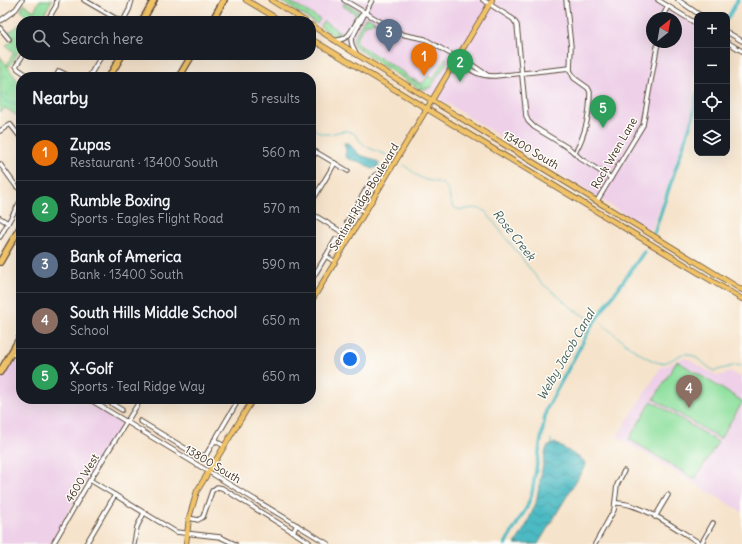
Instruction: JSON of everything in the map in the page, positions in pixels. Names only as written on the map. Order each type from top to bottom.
[{"type":"highway","points":[[145,16],[154,0]]},
{"type":"highway","points":[[215,16],[224,0]]},
{"type":"highway","points":[[112,72],[119,60]]},
{"type":"highway","points":[[181,72],[189,60]]},
{"type":"highway","points":[[0,262],[16,235]]},
{"type":"highway","points":[[0,372],[16,344]]},
{"type":"main road","points":[[246,0],[272,16]]},
{"type":"main road","points":[[271,0],[297,16]]},
{"type":"main road","name":"Sentinel Ridge Boulevard","points":[[316,294],[427,110],[490,2]]},
{"type":"main road","name":"13400 South","points":[[316,28],[742,290]]},
{"type":"main road","name":"13400 South","points":[[316,43],[742,300]]},
{"type":"main road","points":[[186,544],[189,518],[197,491],[250,404]]},
{"type":"street","points":[[0,21],[16,10],[22,0]]},
{"type":"street","points":[[50,16],[56,6],[57,0]]},
{"type":"street","points":[[84,0],[112,16]]},
{"type":"street","points":[[125,16],[129,10],[132,0]]},
{"type":"street","points":[[344,0],[401,34],[425,39],[466,64],[471,64],[487,75],[495,76],[570,68]]},
{"type":"street","points":[[356,54],[351,40],[364,18],[365,12],[372,0]]},
{"type":"street","points":[[482,0],[490,2],[513,19],[516,23],[526,116],[528,121],[534,127],[611,178]]},
{"type":"street","points":[[566,0],[571,47],[570,68],[574,78],[588,88],[590,92],[585,128],[582,140],[575,153]]},
{"type":"street","points":[[658,0],[694,22]]},
{"type":"street","points":[[678,0],[696,12]]},
{"type":"street","points":[[665,12],[668,6]]},
{"type":"street","points":[[333,39],[345,39],[360,16],[365,12]]},
{"type":"street","points":[[0,28],[9,39]]},
{"type":"street","points":[[730,34],[742,41]]},
{"type":"street","points":[[730,44],[742,51]]},
{"type":"street","name":"Rock Wren Lane","points":[[596,201],[644,123],[657,48]]},
{"type":"street","points":[[20,60],[16,66],[18,70],[21,72]]},
{"type":"street","points":[[92,72],[99,60]]},
{"type":"street","points":[[0,131],[10,124],[16,132]]},
{"type":"street","points":[[316,152],[348,171]]},
{"type":"street","points":[[316,195],[335,163]]},
{"type":"street","points":[[0,164],[16,186]]},
{"type":"street","points":[[347,222],[374,176],[377,174],[386,178]]},
{"type":"street","points":[[356,207],[365,212]]},
{"type":"street","points":[[0,237],[16,208]]},
{"type":"street","points":[[316,216],[350,237]]},
{"type":"street","points":[[0,218],[8,222]]},
{"type":"street","points":[[316,273],[336,239]]},
{"type":"street","points":[[326,256],[335,262]]},
{"type":"street","points":[[11,353],[16,356]]},
{"type":"street","name":"13800 South","points":[[97,404],[297,525],[321,542],[328,544]]},
{"type":"street","points":[[113,404],[122,410]]},
{"type":"street","name":"4600 West","points":[[53,544],[90,480],[138,404]]},
{"type":"street","points":[[140,421],[198,456],[202,456],[206,455],[236,404]]},
{"type":"street","points":[[152,437],[156,430]]},
{"type":"street","points":[[214,440],[224,446]]},
{"type":"street","points":[[180,455],[184,448]]},
{"type":"street","points":[[595,544],[613,514],[616,503],[617,485],[624,471]]},
{"type":"street","points":[[90,480],[174,530],[186,534],[220,537],[235,544]]},
{"type":"street","points":[[189,518],[198,520],[203,517],[212,491],[217,487],[222,488],[309,542]]},
{"type":"street","points":[[86,544],[115,495]]},
{"type":"street","points":[[655,516],[668,496]]},
{"type":"street","points":[[616,503],[634,506],[655,516],[701,544],[713,523]]},
{"type":"street","points":[[134,544],[137,527],[144,513]]},
{"type":"street","points":[[293,532],[297,525]]},
{"type":"street","points":[[181,544],[186,544]]},
{"type":"shaded area","points":[[278,0],[653,0],[673,12],[646,12],[646,48],[682,48],[682,18],[694,25],[694,79],[691,119],[651,231],[448,104],[316,25],[316,16],[303,16]]},
{"type":"shaded area","points":[[682,358],[689,359],[718,376],[731,372],[742,378],[742,512],[617,437],[661,367]]},
{"type":"shaded area","points":[[16,361],[16,404],[90,404],[121,424],[115,437],[97,463],[50,544],[0,544],[0,381],[9,364]]},
{"type":"green space","points":[[40,0],[52,0],[43,16],[26,16],[21,10],[24,4],[34,11]]},
{"type":"green space","points":[[279,0],[287,0],[315,16],[304,16]]},
{"type":"green space","points":[[344,3],[358,11],[360,14],[345,37],[343,37],[336,32],[337,30],[345,34],[355,16],[355,13],[343,6]]},
{"type":"green space","points":[[316,17],[320,19],[316,23]]},
{"type":"green space","points":[[369,17],[382,26],[373,21],[371,24],[365,24],[355,41],[362,47],[360,50],[354,46],[353,39],[365,18]]},
{"type":"green space","points":[[323,21],[337,30],[335,33],[343,38],[339,39],[320,26]]},
{"type":"green space","points":[[16,27],[16,56],[10,66],[7,65],[14,52],[6,46],[13,40],[8,33]]},
{"type":"green space","points":[[362,47],[406,74],[405,75],[422,86],[420,89],[360,50]]},
{"type":"green space","points":[[0,56],[16,79],[16,115],[5,108],[0,112]]},
{"type":"green space","points":[[446,57],[446,64],[430,88],[425,88],[425,90],[421,89],[422,86],[412,80],[413,79],[422,84],[428,76],[433,79]]},
{"type":"green space","points":[[677,361],[742,401],[720,439],[654,399]]},
{"type":"green space","points":[[652,401],[718,442],[695,479],[629,439]]},
{"type":"water","points":[[344,143],[348,143],[360,155],[379,163],[378,167],[372,169],[361,162],[348,159],[345,156],[346,150]]},
{"type":"water","points":[[555,443],[583,460],[585,463],[584,468],[538,544],[515,544],[527,524],[536,503],[547,447]]},
{"type":"waterway","name":"Welby Jacob Canal","points":[[730,14],[738,0]]},
{"type":"waterway","name":"Rose Creek","points":[[0,95],[5,101],[16,105]]},
{"type":"waterway","name":"Welby Jacob Canal","points":[[654,233],[694,111]]},
{"type":"waterway","name":"Rose Creek","points":[[316,131],[326,134],[341,131],[351,132],[367,147],[387,155]]},
{"type":"waterway","name":"Rose Creek","points":[[404,165],[421,178],[443,184],[447,188],[451,203],[455,208],[461,210],[476,208],[485,211],[541,283],[570,307],[589,318]]},
{"type":"waterway","name":"Welby Jacob Canal","points":[[505,544],[527,507],[532,493],[546,410],[592,325],[644,252]]},
{"type":"waterway","name":"Rose Creek","points":[[601,323],[637,352],[653,361],[664,363],[682,354],[688,354],[695,357],[714,371],[736,365],[742,366]]},
{"type":"waterway","points":[[551,439],[552,444]]},
{"type":"place","name":"Bank of America","points":[[389,52]]},
{"type":"place","name":"Zupas","points":[[424,76]]},
{"type":"place","name":"Rumble Boxing","points":[[460,82]]},
{"type":"place","name":"X-Golf","points":[[603,128]]},
{"type":"place","name":"South Hills Middle School","points":[[689,408]]}]
